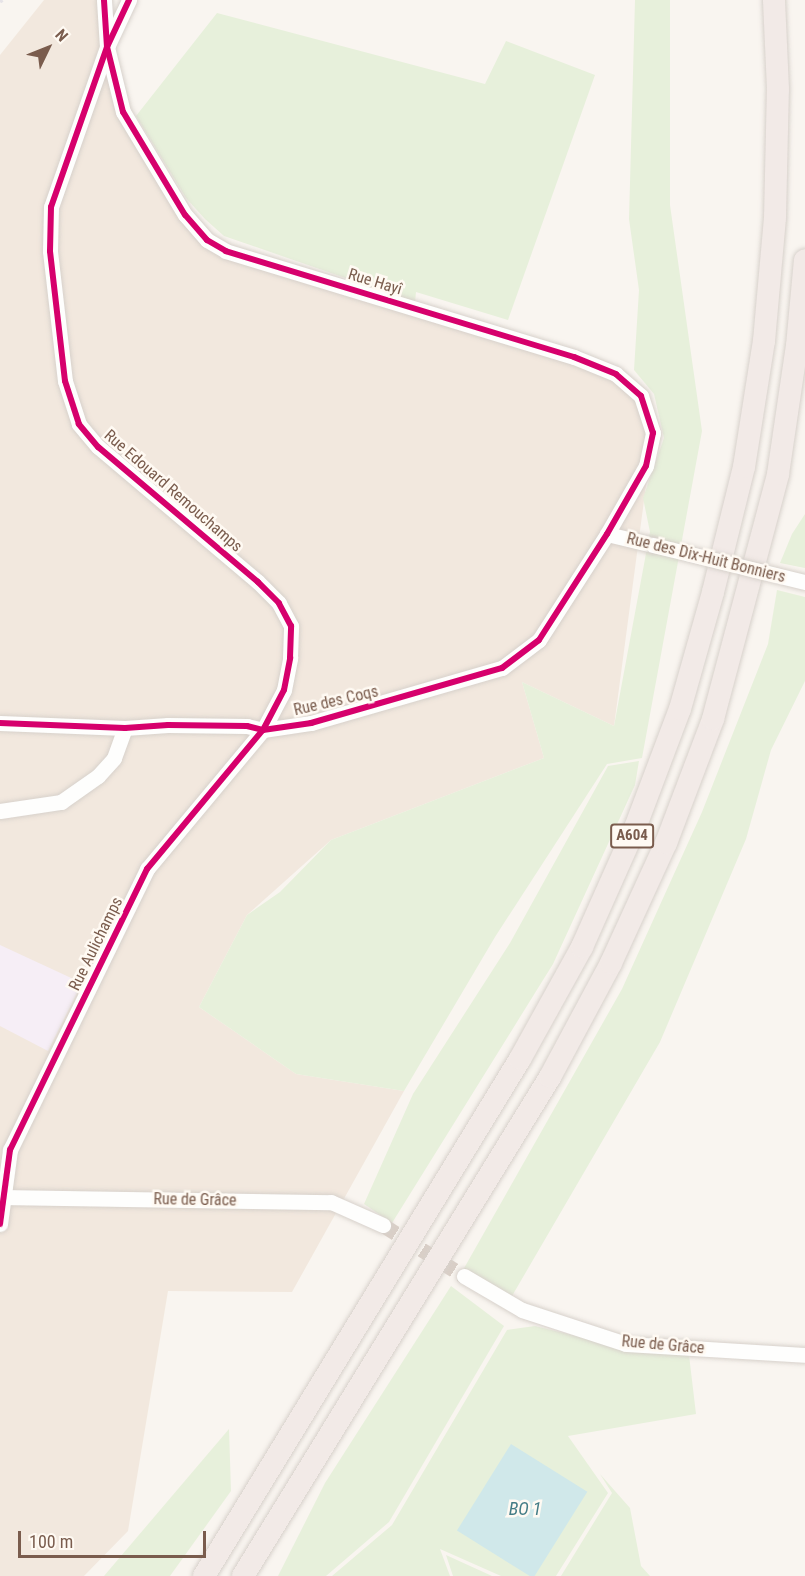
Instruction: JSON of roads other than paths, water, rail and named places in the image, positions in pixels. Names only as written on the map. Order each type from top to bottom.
[{"type":"highway","name":"A604","points":[[204,1576],[532,1039],[582,947],[635,828],[680,709],[713,592],[744,467],[764,341],[775,218],[778,89],[774,0]]},
{"type":"highway","name":"A604","points":[[243,1576],[550,1077],[611,963],[666,843],[713,719],[778,474],[797,346],[805,260]]},
{"type":"street","name":"Rue Hayî","points":[[104,0],[107,47],[123,112],[185,214],[207,240],[225,251],[574,357],[616,374],[640,396],[653,432],[646,466],[607,534]]},
{"type":"street","name":"Rue Edouard Remouchamps","points":[[129,0],[107,47],[51,207],[50,251],[65,381],[79,424],[98,447],[218,548],[279,603],[291,626],[290,658],[284,690],[263,730]]},
{"type":"street","name":"Rue des Dix-Huit Bonniers","points":[[607,534],[805,582]]},
{"type":"street","name":"Rue des Coqs","points":[[0,723],[125,728],[168,724],[247,726],[263,730],[311,723],[502,668],[539,640],[607,534]]},
{"type":"street","points":[[0,811],[61,802],[98,777],[114,758],[125,728]]},
{"type":"street","name":"Rue Aulichamps","points":[[0,1224],[1,1197],[10,1150],[147,869],[263,730]]},
{"type":"street","name":"Rue de Grâce","points":[[1,1197],[331,1202],[383,1225]]},
{"type":"street","name":"Rue de Grâce","points":[[464,1276],[522,1310],[626,1344],[805,1355]]},
{"type":"water","name":"BO 1","points":[[511,1444],[587,1492],[535,1576],[530,1576],[457,1531]]},
{"type":"tunnel","points":[[383,1225],[464,1276]]}]
